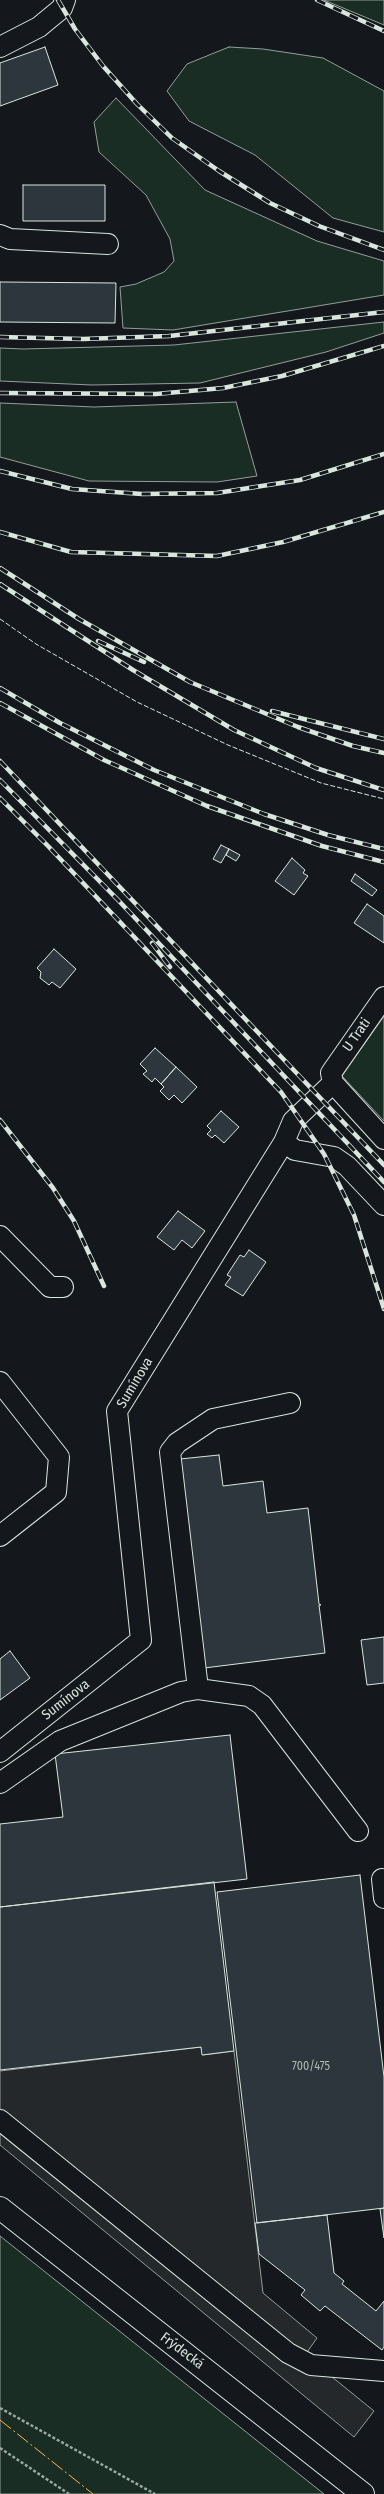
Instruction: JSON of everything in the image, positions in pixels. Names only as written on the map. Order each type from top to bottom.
[{"type":"main road","name":"Frýdecká","points":[[0,2208],[363,2494]]},
{"type":"street","points":[[0,47],[39,27],[62,8],[65,0]]},
{"type":"street","points":[[0,235],[10,239],[108,244]]},
{"type":"street","name":"U Trati","points":[[332,1078],[384,997]]},
{"type":"street","points":[[332,1078],[384,1139]]},
{"type":"street","name":"Sumínova","points":[[0,1752],[142,1640],[117,1411],[284,1142],[293,1121],[332,1078]]},
{"type":"street","points":[[284,1142],[295,1150],[334,1157],[347,1166],[384,1205]]},
{"type":"street","points":[[0,1236],[50,1288],[63,1287]]},
{"type":"street","points":[[1,1386],[59,1457],[56,1492],[2,1532]]},
{"type":"street","points":[[198,1689],[170,1452],[177,1443],[213,1420],[290,1403]]},
{"type":"street","points":[[0,1783],[60,1741],[181,1692],[198,1689],[249,1696],[262,1705],[358,1831]]},
{"type":"street","points":[[0,2120],[288,2353],[311,2364],[384,2371]]},
{"type":"path","points":[[0,2408],[155,2494]]},
{"type":"path","points":[[0,2448],[69,2494]]},
{"type":"green space","points":[[324,0],[384,0],[384,25]]},
{"type":"green space","points":[[229,47],[263,49],[323,58],[384,91],[384,232],[333,218],[255,155],[189,121],[167,91],[187,64]]},
{"type":"green space","points":[[116,98],[205,190],[317,241],[384,261],[384,295],[173,330],[123,328],[120,287],[136,284],[164,272],[174,261],[170,239],[146,195],[99,152],[94,122]]},
{"type":"green space","points":[[384,322],[384,333],[326,352],[200,383],[92,385],[0,381],[0,348],[23,349],[174,345]]},
{"type":"green space","points":[[236,402],[257,476],[217,482],[89,481],[0,457],[0,403],[94,407]]},
{"type":"green space","points":[[384,1016],[384,1121],[342,1076]]},
{"type":"green space","points":[[0,2236],[324,2494],[0,2494]]},
{"type":"shaded area","points":[[201,2047],[203,2055],[234,2051],[263,2293],[317,2338],[305,2355],[374,2411],[354,2437],[0,2145],[0,2071]]},
{"type":"building","points":[[45,47],[58,85],[0,106],[0,63]]},
{"type":"building","points":[[23,185],[105,185],[105,221],[23,221]]},
{"type":"building","points":[[0,282],[116,283],[115,323],[0,322]]},
{"type":"building","points":[[221,845],[229,849],[221,863],[213,859]]},
{"type":"building","points":[[229,849],[240,855],[236,861],[226,855]]},
{"type":"building","points":[[292,858],[305,870],[303,873],[308,876],[294,895],[275,881]]},
{"type":"building","points":[[355,874],[377,890],[372,896],[351,881]]},
{"type":"building","points":[[367,904],[384,916],[384,943],[354,923]]},
{"type":"building","points":[[54,949],[76,969],[60,988],[52,982],[49,985],[40,978],[41,972],[37,968]]},
{"type":"building","points":[[155,1048],[176,1067],[161,1084],[155,1078],[152,1082],[143,1074],[147,1071],[140,1064]]},
{"type":"building","points":[[176,1067],[197,1087],[182,1103],[174,1095],[169,1100],[160,1091],[164,1087],[161,1084]]},
{"type":"building","points":[[221,1111],[239,1127],[224,1143],[215,1135],[212,1138],[207,1134],[211,1130],[207,1126]]},
{"type":"building","points":[[178,1211],[205,1231],[192,1248],[182,1240],[174,1250],[157,1237]]},
{"type":"building","points":[[249,1250],[266,1262],[243,1296],[225,1285],[231,1277],[227,1275],[240,1255],[244,1257]]},
{"type":"building","points":[[219,1455],[223,1486],[263,1481],[267,1513],[308,1508],[319,1604],[321,1605],[319,1605],[325,1653],[204,1668],[180,1459]]},
{"type":"building","points":[[384,1637],[384,1683],[367,1685],[361,1640]]},
{"type":"building","points":[[10,1651],[30,1678],[0,1700],[0,1659]]},
{"type":"building","points":[[230,1735],[247,1879],[0,1907],[0,1824],[63,1817],[55,1754]]},
{"type":"building","points":[[360,1875],[384,2077],[384,2208],[257,2223],[217,1892]]},
{"type":"building","points":[[214,1882],[234,2051],[202,2055],[201,2047],[0,2070],[0,1907]]},
{"type":"building","points":[[384,2208],[384,2238],[380,2209]]},
{"type":"building","points":[[327,2215],[334,2273],[344,2281],[342,2284],[376,2311],[384,2301],[384,2347],[382,2350],[325,2306],[320,2311],[301,2295],[305,2290],[259,2254],[255,2223]]},
{"type":"railway","points":[[58,0],[75,29],[103,66],[137,104],[172,138],[219,171],[270,203],[319,226],[384,250]]},
{"type":"railway","points":[[317,0],[384,31]]},
{"type":"railway","points":[[0,337],[83,339],[169,336],[384,312]]},
{"type":"railway","points":[[0,393],[156,394],[223,388],[282,376],[384,346]]},
{"type":"railway","points":[[0,471],[72,489],[142,494],[217,493],[300,480],[384,454]]},
{"type":"railway","points":[[0,532],[71,552],[217,556],[283,542],[384,512]]},
{"type":"railway","points":[[0,568],[79,619],[190,682],[298,727],[353,746],[384,753]]},
{"type":"railway","points":[[0,584],[133,670],[234,730],[316,768],[384,790]]},
{"type":"railway","points":[[98,641],[144,662]]},
{"type":"railway","points":[[0,688],[60,723],[154,770],[264,814],[328,835],[384,849]]},
{"type":"railway","points":[[0,703],[104,760],[207,806],[322,846],[384,862]]},
{"type":"railway","points":[[272,711],[384,739]]},
{"type":"railway","points":[[0,761],[384,1165]]},
{"type":"railway","points":[[0,780],[119,901],[384,1182]]},
{"type":"railway","points":[[0,798],[48,846],[281,1092],[324,1154],[354,1215],[384,1309]]},
{"type":"railway","points":[[152,943],[170,967]]},
{"type":"railway","points":[[0,1120],[53,1188],[74,1221],[104,1286]]},
{"type":"fence","points":[[0,619],[36,644],[137,702],[228,745],[321,783],[384,799]]},
{"type":"power","points":[[0,2420],[93,2494]]}]
